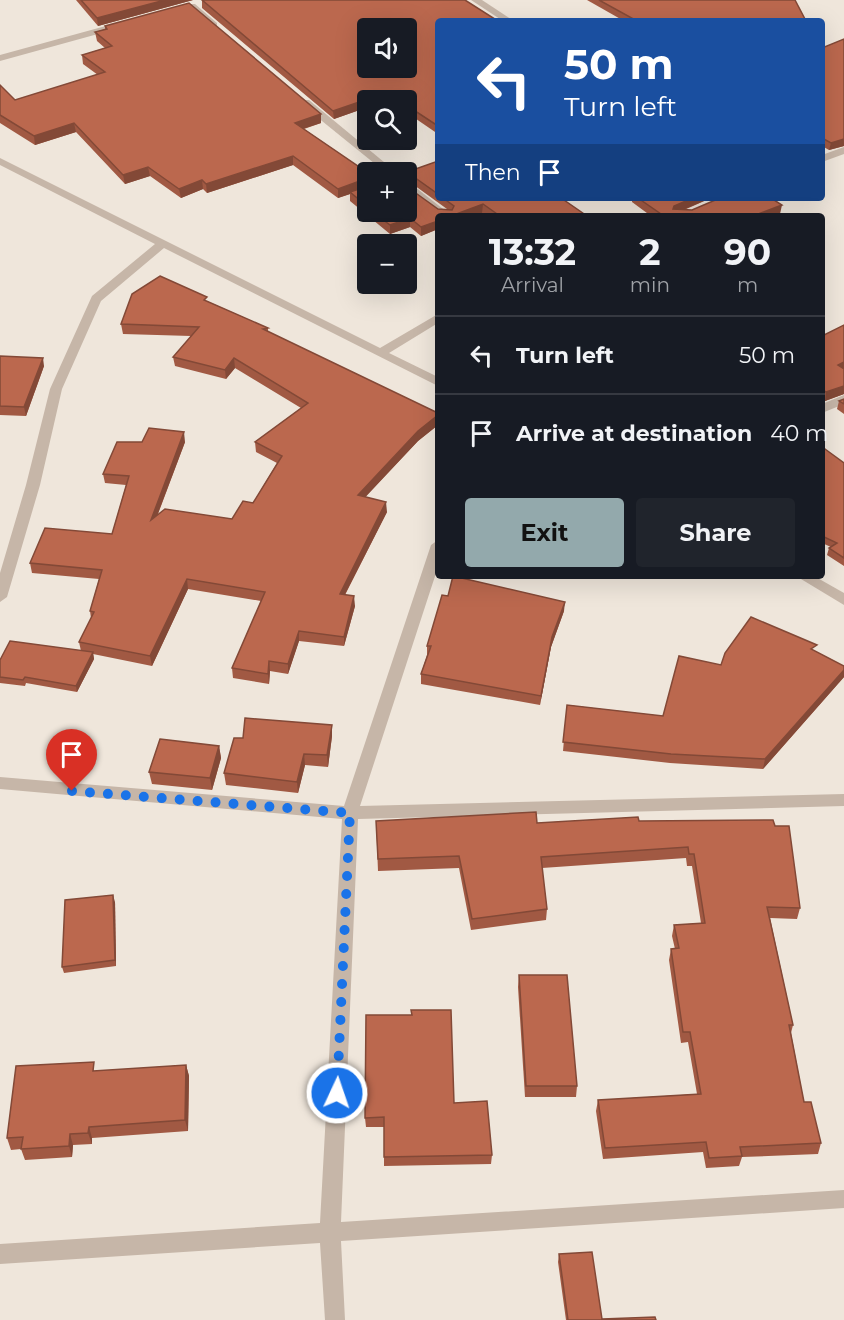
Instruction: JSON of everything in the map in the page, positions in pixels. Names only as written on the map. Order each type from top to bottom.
[{"type":"street","points":[[476,0],[504,18]]},
{"type":"street","points":[[181,9],[197,4],[226,36]]},
{"type":"street","points":[[0,58],[126,24]]},
{"type":"street","points":[[295,94],[379,162]]},
{"type":"street","points":[[825,158],[844,150]]},
{"type":"street","points":[[0,161],[435,380]]},
{"type":"street","points":[[417,194],[442,213]]},
{"type":"street","points":[[0,597],[33,485],[56,389],[96,299],[163,243]]},
{"type":"street","points":[[380,353],[435,320]]},
{"type":"street","points":[[825,408],[844,399]]},
{"type":"street","points":[[335,1320],[330,1233],[350,813],[435,554]]},
{"type":"street","points":[[808,579],[844,600]]},
{"type":"street","points":[[0,783],[350,813],[844,800]]},
{"type":"street","points":[[0,1254],[844,1199]]},
{"type":"building","points":[[81,0],[165,0],[97,18]]},
{"type":"building","points":[[202,0],[465,0],[493,18],[435,18],[435,124],[417,112],[417,90],[357,90],[357,103],[333,111]]},
{"type":"building","points":[[599,0],[795,0],[804,18],[632,18]]},
{"type":"building","points":[[189,3],[321,114],[295,123],[357,165],[357,182],[338,189],[293,156],[206,184],[202,180],[179,189],[148,167],[123,175],[74,123],[34,136],[0,115],[0,85],[15,100],[105,72],[82,55],[112,46],[95,32],[107,29],[105,26]]},
{"type":"building","points":[[844,39],[844,139],[831,143],[825,140],[825,47]]},
{"type":"building","points":[[435,162],[435,192],[417,179],[417,168]]},
{"type":"building","points":[[357,190],[357,198],[350,192]]},
{"type":"building","points":[[417,194],[438,209],[452,210],[454,206],[447,201],[565,201],[583,213],[496,213],[483,204],[459,213],[435,213],[435,222],[421,227],[415,222],[417,222]]},
{"type":"building","points":[[642,201],[686,201],[674,206],[673,209],[692,210],[713,201],[776,201],[782,205],[761,213],[660,213]]},
{"type":"building","points":[[160,276],[207,297],[204,300],[268,328],[263,329],[435,412],[435,417],[418,431],[358,495],[386,502],[340,594],[354,596],[344,637],[299,631],[288,664],[269,661],[268,674],[232,668],[265,592],[187,579],[150,656],[79,642],[94,612],[90,611],[102,570],[30,563],[45,528],[112,534],[129,476],[103,474],[117,442],[142,442],[149,428],[184,432],[151,520],[165,509],[232,519],[243,501],[253,503],[282,456],[255,442],[308,403],[234,358],[225,370],[173,357],[199,327],[121,324],[132,294]]},
{"type":"building","points":[[844,325],[844,362],[838,365],[844,369],[844,386],[826,392],[825,391],[825,334]]},
{"type":"building","points":[[0,356],[43,358],[24,407],[0,406]]},
{"type":"building","points":[[825,449],[844,463],[844,558],[829,548],[837,543],[825,537]]},
{"type":"building","points":[[452,579],[466,579],[565,602],[552,637],[541,696],[421,674],[431,646],[427,646],[442,595],[448,596]]},
{"type":"building","points":[[751,617],[817,645],[811,649],[844,666],[844,670],[765,759],[671,754],[563,742],[567,705],[663,716],[679,656],[721,665],[725,653]]},
{"type":"building","points":[[10,641],[93,652],[76,686],[25,677],[23,680],[0,677],[0,660]]},
{"type":"building","points":[[245,718],[332,725],[327,755],[304,754],[297,782],[224,773],[234,738],[243,738]]},
{"type":"building","points":[[160,739],[219,746],[210,778],[149,772]]},
{"type":"building","points":[[536,812],[537,823],[638,817],[639,821],[773,820],[775,826],[789,826],[800,908],[767,907],[793,1025],[789,1025],[804,1102],[811,1102],[821,1143],[740,1147],[742,1156],[709,1158],[706,1142],[605,1148],[598,1100],[701,1094],[690,1032],[683,1032],[671,949],[679,948],[674,925],[705,923],[694,854],[689,854],[688,847],[541,857],[547,909],[472,919],[459,856],[378,859],[376,821]]},
{"type":"building","points":[[113,895],[115,960],[62,967],[65,900]]},
{"type":"building","points":[[519,975],[567,975],[577,1086],[526,1086]]},
{"type":"building","points":[[411,1010],[451,1010],[454,1103],[487,1101],[492,1155],[384,1157],[384,1117],[365,1118],[366,1015],[412,1015]]},
{"type":"building","points":[[94,1062],[93,1071],[186,1065],[185,1120],[89,1127],[88,1133],[70,1134],[69,1146],[21,1149],[23,1137],[7,1138],[16,1066]]},
{"type":"building","points":[[592,1252],[602,1319],[655,1317],[656,1320],[568,1320],[559,1254]]},
{"type":"route","points":[[72,791],[350,813],[337,1093]]}]
